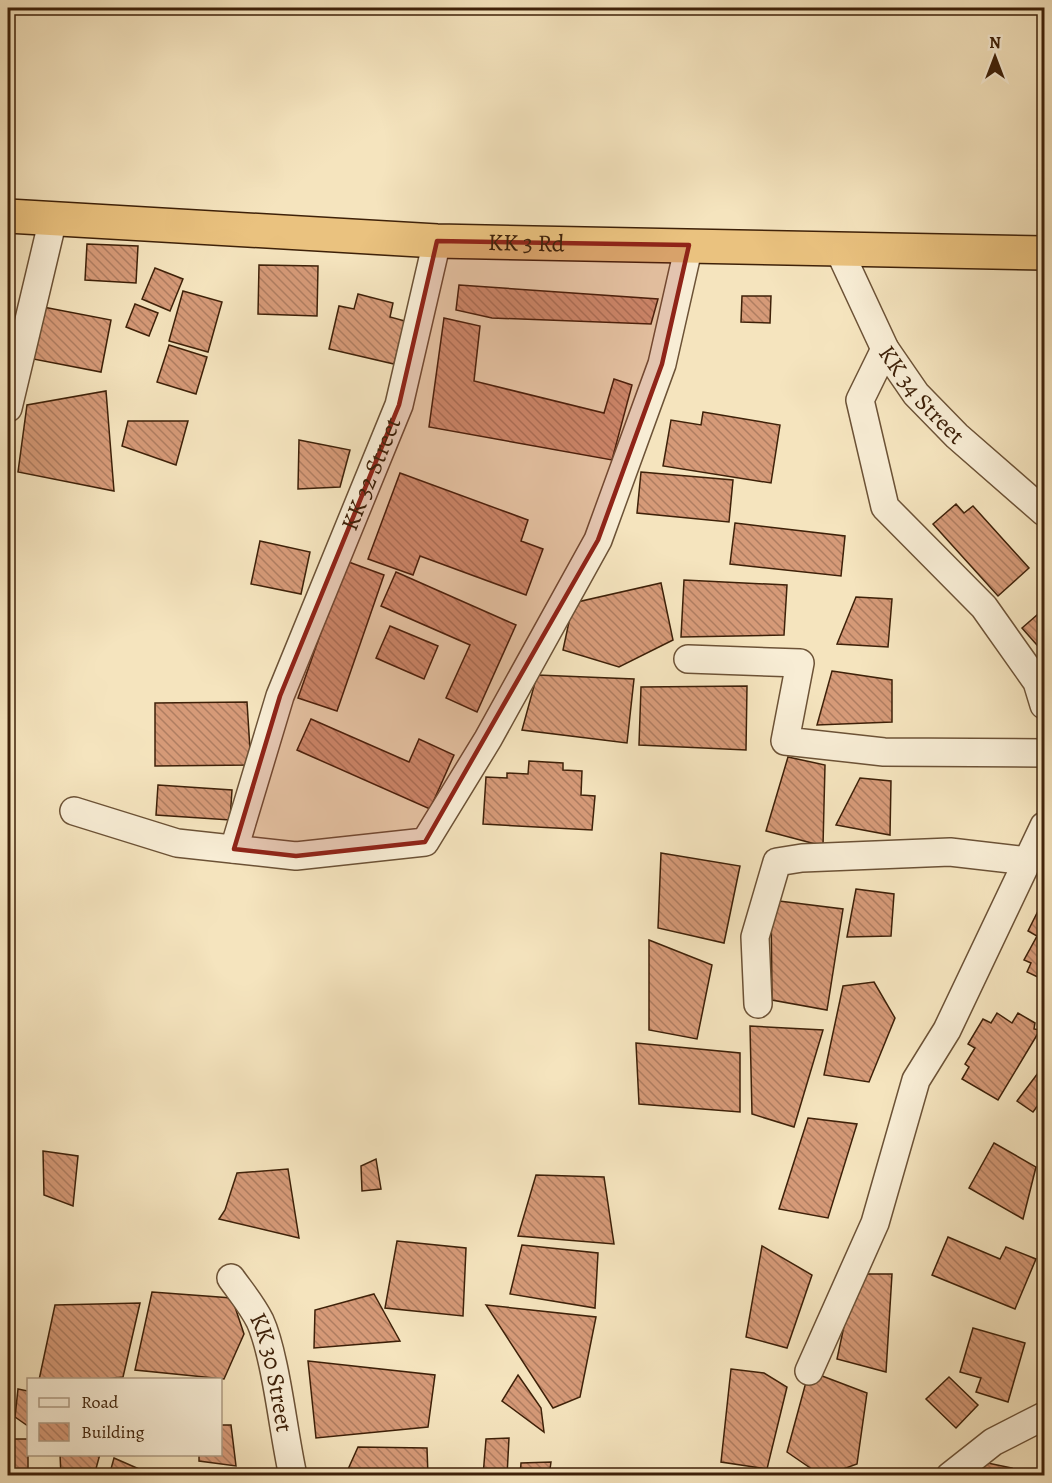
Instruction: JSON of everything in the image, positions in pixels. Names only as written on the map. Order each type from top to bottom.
[{"type":"highway","name":"KK 3 Rd","points":[[8,216],[437,242],[1044,253]]},
{"type":"street","points":[[8,408],[53,219]]},
{"type":"street","name":"KK 32 Street","points":[[234,849],[280,696],[399,405],[437,242]]},
{"type":"street","points":[[74,811],[177,843],[296,856],[425,842],[488,739],[598,540],[662,364],[688,245]]},
{"type":"street","name":"KK 34 Street","points":[[838,248],[885,349],[916,394],[957,436],[1044,512]]},
{"type":"street","points":[[885,349],[860,400],[885,507],[984,607],[1037,682],[1044,705]]},
{"type":"street","points":[[688,659],[801,663],[785,741],[884,752],[1044,753]]},
{"type":"street","points":[[809,1371],[875,1223],[916,1080],[947,1030],[1044,826]]},
{"type":"street","points":[[758,1004],[755,937],[777,862],[802,858],[950,852],[1028,861]]},
{"type":"street","name":"KK 30 Street","points":[[231,1278],[261,1322],[277,1382],[293,1476]]},
{"type":"street","points":[[950,1476],[993,1442],[1044,1416]]},
{"type":"highlighted area","points":[[437,241],[689,245],[662,364],[598,540],[425,842],[296,856],[234,849],[280,696],[399,405]]},
{"type":"building","points":[[87,244],[138,246],[136,283],[85,280]]},
{"type":"building","points":[[259,265],[318,266],[317,316],[258,314]]},
{"type":"building","points":[[155,268],[183,279],[170,311],[142,299]]},
{"type":"building","points":[[459,285],[658,299],[651,324],[492,318],[456,310]]},
{"type":"building","points":[[183,291],[222,302],[208,352],[169,341]]},
{"type":"building","points":[[358,294],[393,303],[390,317],[405,321],[394,364],[329,349],[339,306],[354,309]]},
{"type":"building","points":[[742,296],[771,296],[770,323],[741,322]]},
{"type":"building","points":[[135,304],[158,313],[149,336],[126,327]]},
{"type":"building","points":[[38,306],[111,320],[101,372],[28,358]]},
{"type":"building","points":[[444,318],[480,326],[474,381],[604,413],[614,379],[632,385],[612,460],[429,427]]},
{"type":"building","points":[[169,345],[207,357],[196,394],[157,382]]},
{"type":"building","points":[[106,391],[114,491],[18,472],[27,405]]},
{"type":"building","points":[[703,412],[780,425],[771,483],[663,466],[671,420],[701,425]]},
{"type":"building","points":[[128,421],[188,421],[176,465],[122,446]]},
{"type":"building","points":[[299,440],[350,450],[340,487],[298,489]]},
{"type":"building","points":[[641,472],[733,480],[729,522],[637,513]]},
{"type":"building","points":[[400,473],[528,520],[521,541],[543,549],[526,595],[420,556],[413,575],[368,559]]},
{"type":"building","points":[[956,504],[964,513],[973,506],[1029,568],[998,596],[933,524]]},
{"type":"building","points":[[735,523],[845,536],[841,576],[730,564]]},
{"type":"building","points":[[260,541],[310,552],[301,594],[251,584]]},
{"type":"building","points":[[346,561],[384,575],[337,711],[298,698]]},
{"type":"building","points":[[396,572],[516,625],[477,712],[446,698],[470,645],[381,606]]},
{"type":"building","points":[[684,580],[787,585],[784,635],[681,637]]},
{"type":"building","points":[[661,583],[673,640],[619,667],[563,650],[573,603]]},
{"type":"building","points":[[856,597],[892,599],[888,647],[837,644]]},
{"type":"building","points":[[1044,609],[1044,653],[1022,628]]},
{"type":"building","points":[[390,626],[438,646],[424,679],[376,658]]},
{"type":"building","points":[[832,671],[892,680],[892,722],[817,725]]},
{"type":"building","points":[[537,675],[634,679],[627,743],[522,730]]},
{"type":"building","points":[[747,686],[746,750],[639,745],[641,687]]},
{"type":"building","points":[[247,702],[251,765],[155,766],[155,703]]},
{"type":"building","points":[[311,719],[409,762],[419,739],[454,755],[430,809],[297,750]]},
{"type":"building","points":[[788,757],[825,765],[823,846],[766,831]]},
{"type":"building","points":[[529,761],[563,763],[563,770],[582,771],[581,795],[595,796],[592,830],[483,824],[486,777],[507,778],[507,773],[528,774]]},
{"type":"building","points":[[860,778],[891,781],[890,835],[836,825]]},
{"type":"building","points":[[158,785],[232,790],[230,820],[156,815]]},
{"type":"building","points":[[661,853],[740,866],[724,943],[658,928]]},
{"type":"building","points":[[856,889],[894,894],[891,936],[847,937]]},
{"type":"building","points":[[1044,899],[1044,980],[1027,972],[1031,963],[1024,960],[1037,936],[1028,931]]},
{"type":"building","points":[[771,900],[843,909],[827,1010],[772,1000]]},
{"type":"building","points":[[649,940],[712,965],[697,1039],[649,1030]]},
{"type":"building","points":[[8,961],[11,1033],[8,1033]]},
{"type":"building","points":[[874,982],[895,1018],[869,1082],[824,1075],[843,986]]},
{"type":"building","points":[[997,1013],[1012,1023],[1018,1013],[1035,1023],[1034,1029],[1040,1030],[998,1100],[962,1079],[969,1067],[965,1064],[975,1048],[968,1044],[983,1019],[991,1023]]},
{"type":"building","points":[[750,1026],[823,1030],[794,1127],[752,1114]]},
{"type":"building","points":[[636,1043],[740,1053],[740,1112],[639,1104]]},
{"type":"building","points":[[1044,1065],[1044,1097],[1033,1112],[1017,1101]]},
{"type":"building","points":[[808,1118],[857,1124],[828,1218],[779,1209]]},
{"type":"building","points":[[994,1143],[1036,1167],[1023,1219],[969,1188]]},
{"type":"building","points":[[43,1151],[78,1156],[73,1206],[44,1195]]},
{"type":"building","points":[[376,1159],[381,1189],[362,1191],[361,1166]]},
{"type":"building","points":[[288,1169],[299,1238],[219,1219],[225,1210],[237,1173]]},
{"type":"building","points":[[536,1175],[604,1177],[614,1244],[518,1236]]},
{"type":"building","points":[[948,1237],[1000,1259],[1006,1247],[1036,1259],[1015,1309],[932,1275]]},
{"type":"building","points":[[397,1241],[466,1248],[463,1316],[385,1308]]},
{"type":"building","points":[[522,1245],[598,1253],[595,1308],[510,1294]]},
{"type":"building","points":[[762,1246],[812,1275],[787,1348],[746,1337]]},
{"type":"building","points":[[855,1274],[892,1274],[886,1372],[837,1359]]},
{"type":"building","points":[[152,1292],[232,1298],[244,1334],[224,1379],[135,1370]]},
{"type":"building","points":[[374,1294],[400,1341],[314,1348],[315,1310]]},
{"type":"building","points":[[140,1303],[123,1377],[39,1378],[55,1305]]},
{"type":"building","points":[[486,1305],[596,1317],[580,1397],[553,1408]]},
{"type":"building","points":[[973,1328],[1025,1343],[1008,1402],[976,1392],[981,1378],[960,1372]]},
{"type":"building","points":[[8,1340],[11,1340],[9,1411],[8,1411]]},
{"type":"building","points":[[308,1361],[435,1375],[428,1427],[316,1438]]},
{"type":"building","points":[[731,1369],[764,1373],[787,1387],[767,1469],[721,1462]]},
{"type":"building","points":[[809,1371],[867,1393],[857,1464],[824,1476],[787,1452]]},
{"type":"building","points":[[518,1375],[541,1408],[544,1432],[502,1401]]},
{"type":"building","points":[[949,1377],[978,1405],[956,1428],[926,1399]]},
{"type":"building","points":[[18,1389],[27,1391],[27,1425],[15,1417]]},
{"type":"building","points":[[222,1425],[231,1425],[236,1466],[199,1461],[199,1456],[222,1456]]},
{"type":"building","points":[[509,1438],[507,1476],[483,1476],[486,1439]]},
{"type":"building","points":[[8,1439],[27,1439],[28,1476],[8,1476]]},
{"type":"building","points":[[358,1447],[427,1448],[428,1476],[345,1476]]},
{"type":"building","points":[[60,1456],[99,1456],[94,1476],[61,1476]]},
{"type":"building","points":[[114,1458],[155,1476],[109,1476]]},
{"type":"building","points":[[978,1461],[1012,1468],[1010,1476],[974,1476]]},
{"type":"building","points":[[551,1462],[549,1476],[520,1476],[521,1463]]}]
